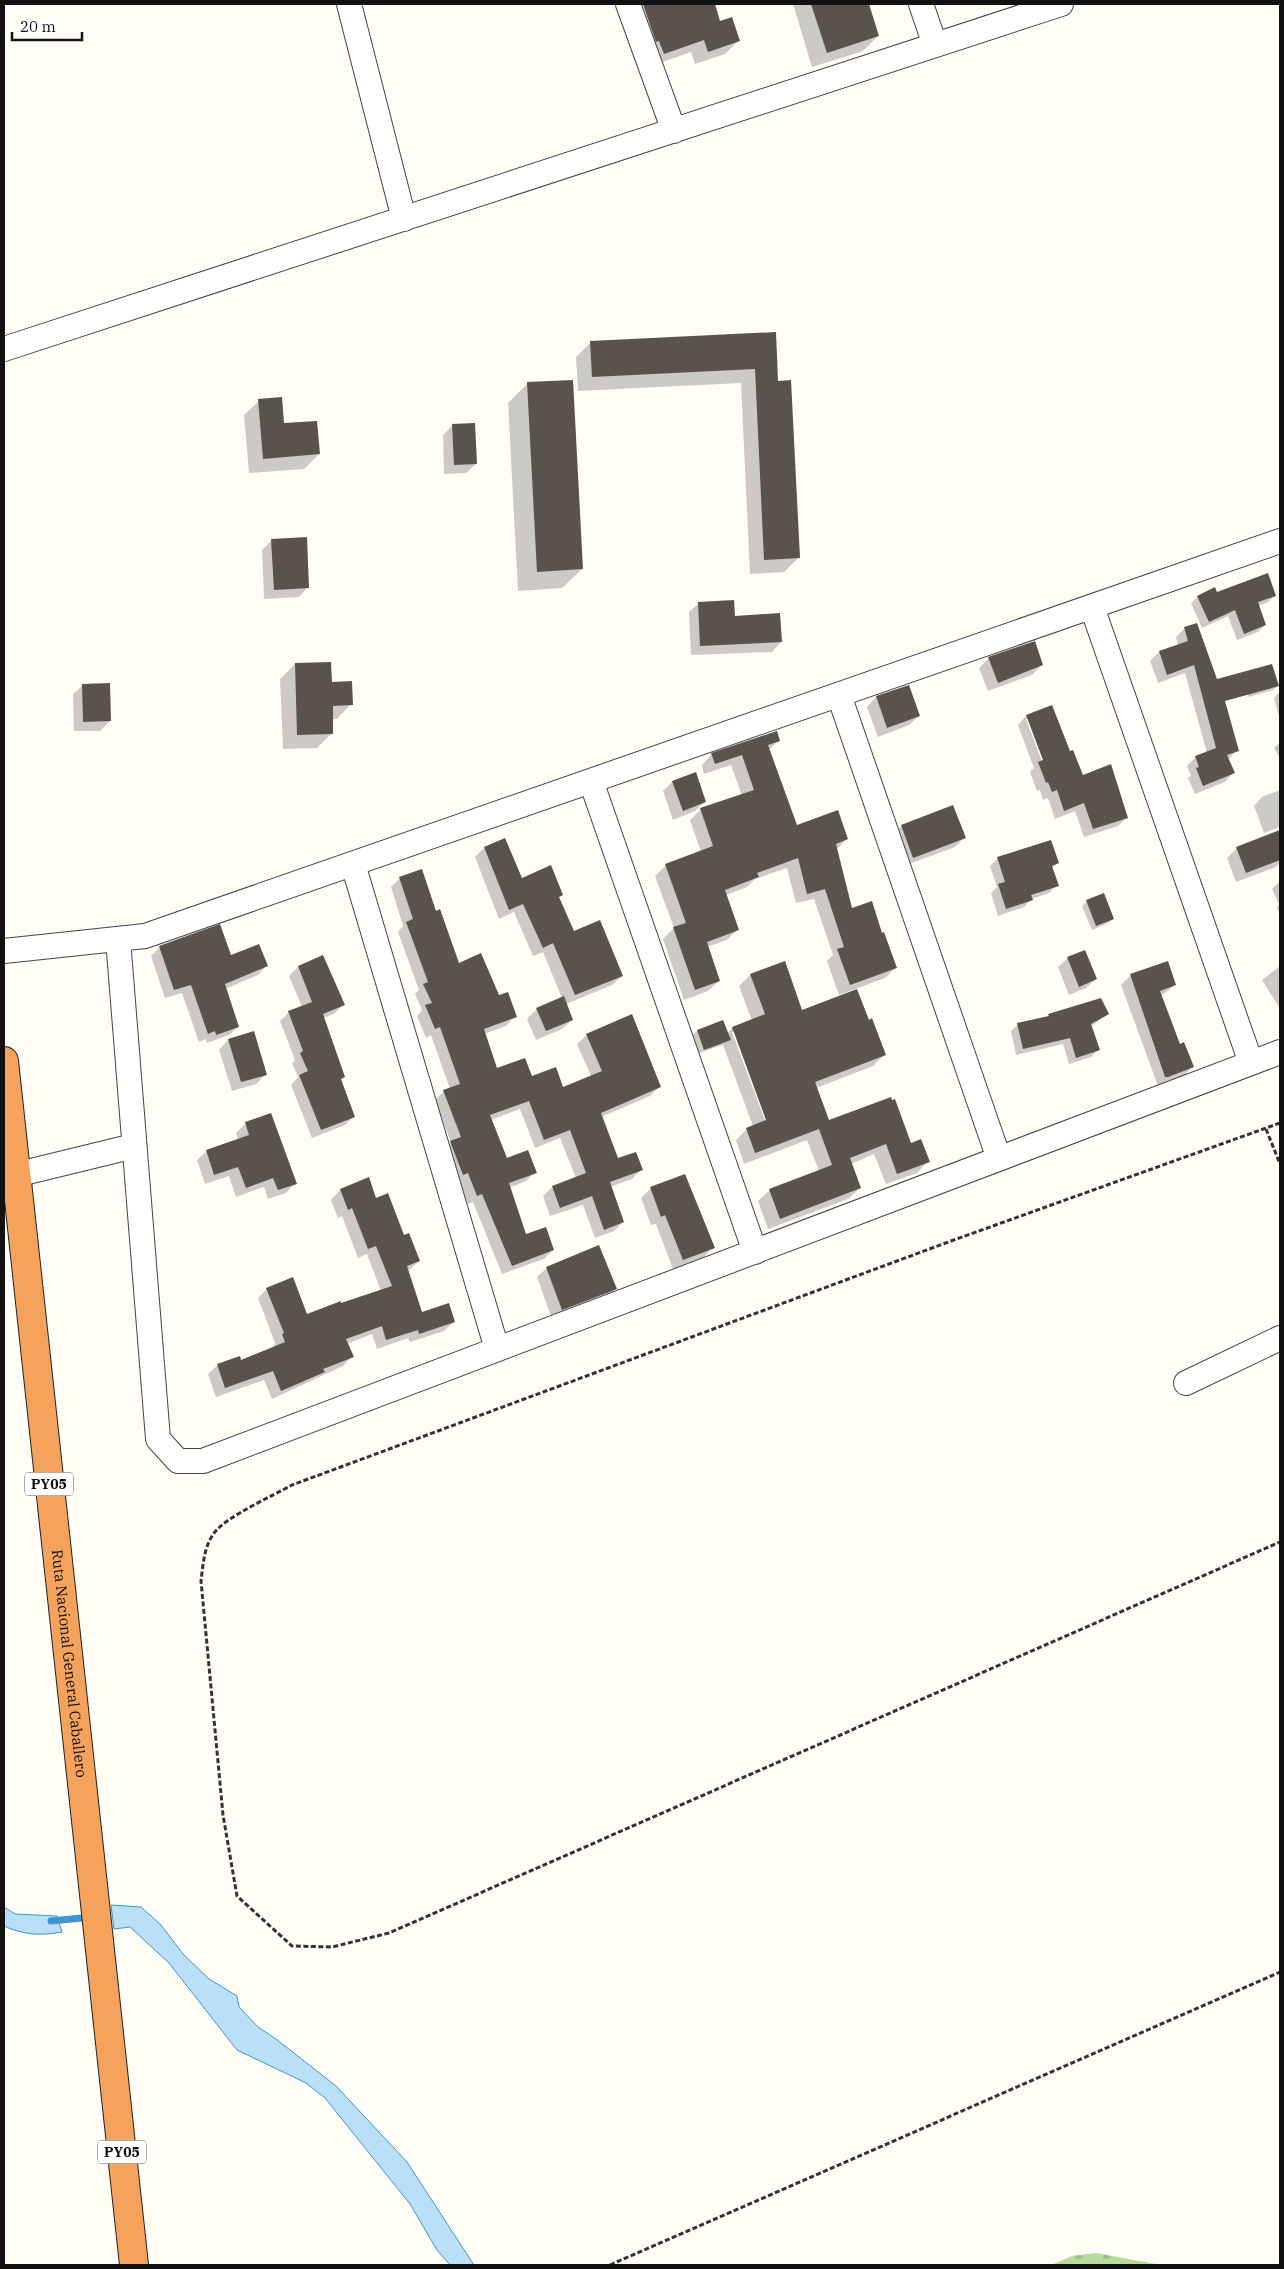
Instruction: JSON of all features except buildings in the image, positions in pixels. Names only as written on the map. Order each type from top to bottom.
[{"type":"highway","name":"Ruta Nacional General Caballero","points":[[4,1061],[134,2265]]},
{"type":"street","points":[[349,4],[404,219]]},
{"type":"street","points":[[628,4],[674,131]]},
{"type":"street","points":[[921,4],[935,45]]},
{"type":"street","points":[[4,349],[1061,4]]},
{"type":"street","points":[[4,951],[146,936],[1280,541]]},
{"type":"street","points":[[1092,607],[1251,1063]]},
{"type":"street","points":[[839,695],[999,1158]]},
{"type":"street","points":[[591,781],[755,1252]]},
{"type":"street","points":[[353,864],[497,1349]]},
{"type":"street","points":[[118,938],[158,1439],[178,1461],[203,1461],[1280,1052]]},
{"type":"street","points":[[15,1175],[134,1146]]},
{"type":"street","points":[[1186,1383],[1280,1338]]},
{"type":"path","points":[[1280,1123],[951,1241],[292,1485],[238,1515],[215,1532],[205,1554],[201,1581],[223,1815],[237,1896],[292,1946],[332,1947],[389,1933],[1280,1542]]},
{"type":"path","points":[[1266,1129],[1280,1164]]},
{"type":"path","points":[[610,2265],[1280,1972]]},
{"type":"green space","points":[[1096,2253],[1161,2265],[1051,2265],[1072,2256]]},
{"type":"water","points":[[111,1905],[141,1907],[161,1925],[183,1954],[209,1979],[237,1996],[239,2007],[258,2027],[336,2086],[407,2162],[474,2265],[450,2265],[437,2250],[410,2204],[325,2098],[306,2083],[237,2050],[169,1963],[130,1927],[114,1929]]},
{"type":"water","points":[[4,1907],[15,1914],[57,1916],[62,1932],[32,1934],[4,1926]]},
{"type":"waterway","points":[[51,1921],[92,1917]]}]
